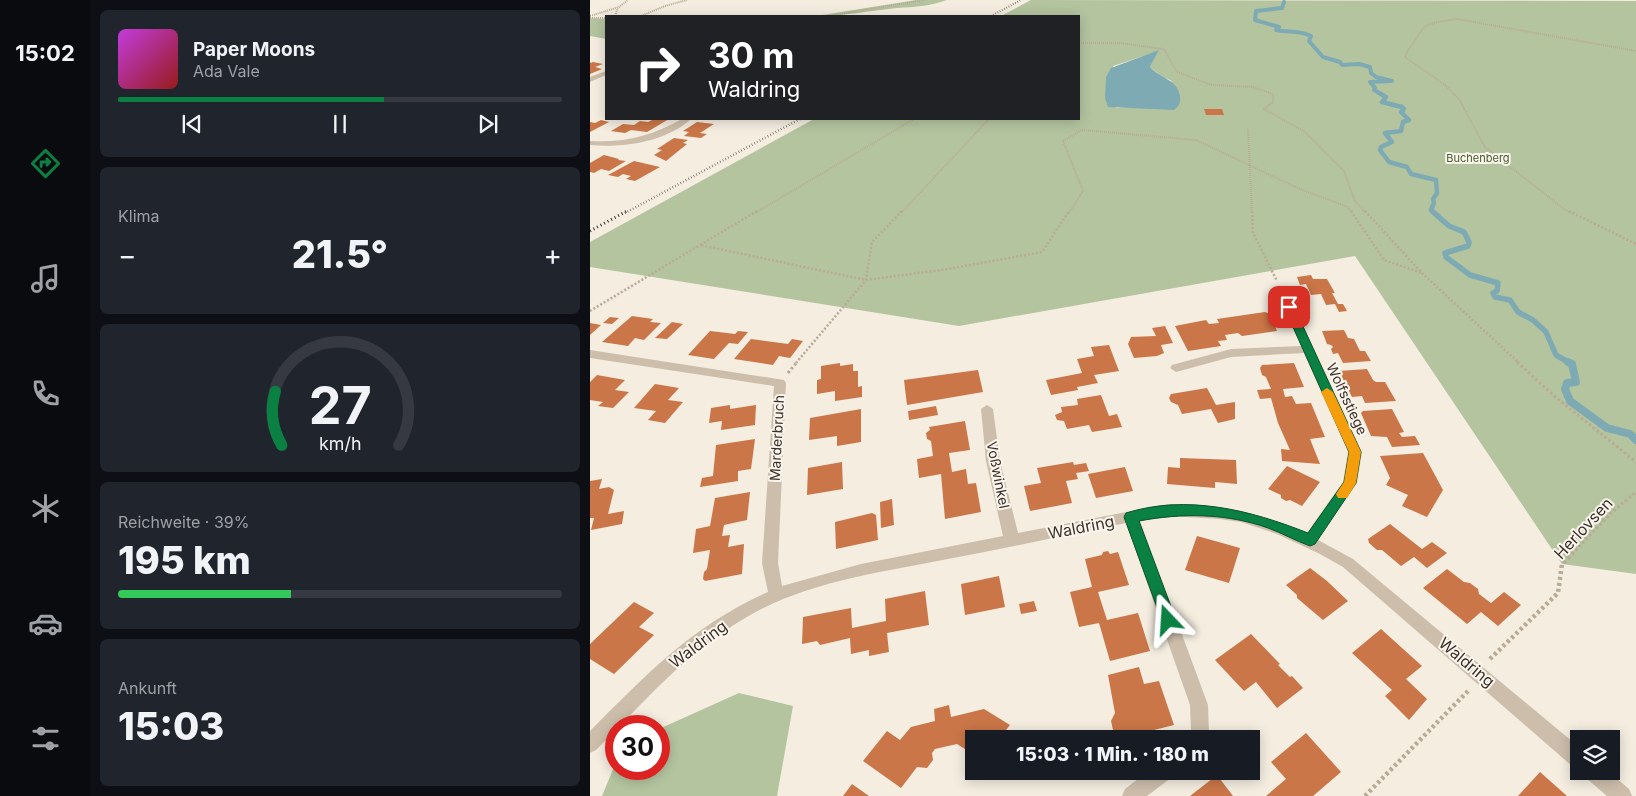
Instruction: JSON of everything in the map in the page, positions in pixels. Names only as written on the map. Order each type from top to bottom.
[{"type":"street","points":[[590,80],[605,73]]},
{"type":"street","points":[[590,143],[606,145],[642,141],[685,120]]},
{"type":"street","name":"Wolfsstiege","points":[[1282,292],[1355,452],[1350,483],[1310,540]]},
{"type":"street","points":[[1176,368],[1231,353],[1307,349]]},
{"type":"street","name":"Marderbruch","points":[[590,354],[780,383],[770,563],[776,595]]},
{"type":"street","name":"Voßwinkel","points":[[987,409],[993,461],[1012,540]]},
{"type":"street","name":"Waldring","points":[[590,744],[663,671],[714,630],[776,595],[828,577],[1012,540],[1168,510],[1200,510],[1231,513],[1270,523],[1310,540],[1348,563],[1570,751]]},
{"type":"street","points":[[1131,517],[1199,705],[1200,730]]},
{"type":"street","points":[[1132,796],[1152,780]]},
{"type":"street","points":[[1604,780],[1622,796]]},
{"type":"path","points":[[590,17],[618,7],[628,0]]},
{"type":"path","points":[[643,15],[687,0]]},
{"type":"path","points":[[834,15],[925,0]]},
{"type":"path","points":[[615,15],[618,7]]},
{"type":"path","points":[[590,17],[605,18]]},
{"type":"path","points":[[1636,51],[1457,19],[1436,22],[1424,27],[1422,35],[1407,49],[1405,56],[1446,85],[1459,99],[1485,148],[1564,209],[1636,244]]},
{"type":"path","points":[[1080,43],[1120,43],[1164,49],[1177,72],[1212,85],[1253,87],[1273,94],[1273,102],[1264,109],[1305,132],[1344,171],[1355,201],[1422,273],[1554,395],[1636,462]]},
{"type":"path","points":[[590,311],[912,120]]},
{"type":"path","points":[[780,383],[866,280],[872,242],[988,120]]},
{"type":"path","points":[[1248,129],[1253,233],[1282,292]]},
{"type":"path","points":[[700,245],[866,280],[948,269],[1042,252],[1083,191],[1063,141],[1082,130],[1196,140],[1300,188],[1348,207],[1384,260],[1422,273]]},
{"type":"path","name":"Herlovsen","points":[[1365,796],[1465,695],[1491,657],[1558,592],[1562,564],[1612,513],[1636,492]]},
{"type":"green space","points":[[916,0],[947,0],[922,6],[822,15]]},
{"type":"green space","name":"Buchenberg","points":[[1031,0],[1636,1],[1636,574],[1562,564],[1355,256],[959,326],[590,267],[590,242],[812,120],[1080,120],[1080,15],[1003,15]],"holes":[[[1158,51],[1150,67],[1161,76],[1172,81],[1142,107],[1116,108],[1113,66]]]},
{"type":"green space","points":[[590,18],[605,19],[605,39],[590,36]]},
{"type":"green space","points":[[739,693],[793,706],[777,796],[602,796],[609,780],[670,780],[670,724]]},
{"type":"water","points":[[1159,50],[1150,67],[1176,86],[1180,98],[1177,107],[1174,110],[1108,107],[1105,98],[1106,77],[1111,68]]},
{"type":"building","points":[[590,63],[603,64],[595,67],[602,69],[590,74]]},
{"type":"building","points":[[1204,109],[1222,109],[1224,115],[1206,115]]},
{"type":"building","points":[[601,120],[609,122],[590,132],[590,122],[595,123]]},
{"type":"building","points":[[652,120],[667,120],[647,132],[631,130],[625,133],[611,131],[623,124],[634,125],[640,121],[648,122]]},
{"type":"building","points":[[697,122],[714,124],[700,133],[707,134],[701,138],[684,136],[689,132],[683,131]]},
{"type":"building","points":[[674,138],[688,140],[683,143],[687,144],[666,161],[654,155],[662,150],[657,149]]},
{"type":"building","points":[[604,155],[626,161],[609,171],[601,169],[594,173],[590,172],[590,163]]},
{"type":"building","points":[[634,161],[660,167],[635,181],[626,179],[631,176],[623,174],[618,177],[608,175]]},
{"type":"building","points":[[1311,275],[1313,279],[1327,279],[1335,293],[1332,293],[1338,304],[1343,304],[1347,311],[1339,312],[1335,304],[1326,305],[1321,294],[1311,295],[1306,284],[1300,285],[1297,277]]},
{"type":"building","points":[[1265,312],[1270,314],[1277,331],[1242,336],[1238,333],[1225,335],[1227,340],[1218,341],[1221,346],[1188,351],[1175,326],[1206,320],[1209,324],[1219,323],[1217,319]]},
{"type":"building","points":[[632,316],[653,319],[650,322],[661,323],[644,340],[635,338],[628,346],[602,342]]},
{"type":"building","points":[[610,317],[619,318],[612,324],[603,323]]},
{"type":"building","points":[[672,322],[683,324],[667,339],[655,338]]},
{"type":"building","points":[[590,323],[601,325],[590,335]]},
{"type":"building","points":[[1165,326],[1173,343],[1161,345],[1164,353],[1157,356],[1134,358],[1128,344],[1131,337],[1156,336],[1152,328]]},
{"type":"building","points":[[1344,330],[1348,338],[1354,339],[1360,351],[1365,351],[1371,361],[1343,363],[1338,353],[1333,354],[1331,349],[1333,347],[1327,344],[1322,331]]},
{"type":"building","points":[[710,331],[735,334],[738,331],[748,332],[738,344],[729,343],[714,359],[688,355]]},
{"type":"building","points":[[751,339],[788,344],[792,339],[803,341],[790,358],[779,356],[773,365],[734,359]]},
{"type":"building","points":[[1109,345],[1119,371],[1094,375],[1098,383],[1077,387],[1078,390],[1051,395],[1046,380],[1082,373],[1077,359],[1094,356],[1091,347]]},
{"type":"building","points":[[840,363],[840,366],[853,364],[853,371],[858,371],[858,387],[862,386],[862,397],[835,401],[835,391],[817,394],[817,380],[821,379],[821,366]]},
{"type":"building","points":[[1294,363],[1304,387],[1283,389],[1285,397],[1292,396],[1296,404],[1311,403],[1325,437],[1310,439],[1320,464],[1282,461],[1281,449],[1290,450],[1278,423],[1271,398],[1260,399],[1257,390],[1271,389],[1266,377],[1262,375],[1260,368],[1262,365]]},
{"type":"building","points":[[1367,369],[1373,380],[1385,382],[1396,401],[1365,403],[1362,396],[1352,397],[1339,371]]},
{"type":"building","points":[[978,370],[983,392],[907,405],[904,380]]},
{"type":"building","points":[[597,375],[625,380],[615,390],[629,392],[613,408],[598,406],[603,402],[590,400],[590,382]]},
{"type":"building","points":[[655,384],[679,388],[668,400],[683,402],[665,423],[648,420],[656,411],[634,408]]},
{"type":"building","points":[[1207,388],[1216,405],[1235,402],[1235,419],[1218,423],[1211,409],[1182,414],[1178,405],[1171,402],[1169,398],[1171,394]]},
{"type":"building","points":[[1101,395],[1109,416],[1117,414],[1122,427],[1092,432],[1089,425],[1067,429],[1064,421],[1057,420],[1055,415],[1062,412],[1061,407],[1078,405],[1077,399]]},
{"type":"building","points":[[730,405],[730,409],[756,405],[755,425],[721,430],[722,421],[709,423],[711,408]]},
{"type":"building","points":[[936,406],[938,415],[909,420],[908,411]]},
{"type":"building","points":[[861,409],[861,442],[837,446],[837,436],[809,440],[810,418]]},
{"type":"building","points":[[1392,409],[1404,432],[1399,433],[1402,437],[1415,436],[1420,445],[1392,447],[1387,437],[1371,436],[1361,413],[1363,411]]},
{"type":"building","points":[[965,421],[970,450],[949,453],[952,472],[966,469],[968,484],[976,483],[981,512],[945,519],[941,474],[919,478],[917,459],[933,456],[931,441],[927,439],[926,433],[930,430],[929,427]]},
{"type":"building","points":[[755,439],[751,469],[738,471],[738,481],[700,487],[702,478],[713,476],[716,445]]},
{"type":"building","points":[[1423,453],[1443,490],[1427,517],[1402,506],[1408,495],[1386,485],[1390,478],[1380,456]]},
{"type":"building","points":[[1180,458],[1236,460],[1237,484],[1215,482],[1215,488],[1167,484],[1168,467],[1180,468]]},
{"type":"building","points":[[842,462],[843,489],[807,495],[808,468]]},
{"type":"building","points":[[1073,462],[1074,465],[1086,463],[1089,471],[1076,473],[1078,479],[1066,481],[1072,503],[1030,511],[1024,486],[1041,483],[1037,468]]},
{"type":"building","points":[[1287,466],[1320,482],[1302,506],[1290,500],[1286,501],[1281,498],[1281,495],[1268,489]]},
{"type":"building","points":[[1125,467],[1133,491],[1096,498],[1088,474]]},
{"type":"building","points":[[602,479],[599,489],[609,487],[614,490],[608,514],[624,511],[622,524],[591,530],[594,518],[590,518],[590,481]]},
{"type":"building","points":[[750,492],[747,520],[724,525],[722,536],[730,535],[728,547],[744,544],[742,574],[705,581],[703,579],[704,572],[707,569],[710,550],[693,553],[696,529],[710,526],[715,498]]},
{"type":"building","points":[[892,499],[894,525],[881,528],[880,502]]},
{"type":"building","points":[[872,513],[876,515],[878,540],[836,549],[835,522]]},
{"type":"building","points":[[1390,524],[1422,549],[1432,542],[1447,553],[1427,568],[1414,557],[1401,566],[1382,550],[1377,550],[1369,543],[1368,539]]},
{"type":"building","points":[[1197,536],[1240,548],[1229,583],[1185,570]]},
{"type":"building","points":[[1108,551],[1110,554],[1118,552],[1129,585],[1098,592],[1107,620],[1138,613],[1150,651],[1110,661],[1099,623],[1079,627],[1070,592],[1092,587],[1085,559],[1102,555],[1103,552]]},
{"type":"building","points":[[1310,568],[1348,601],[1323,620],[1297,598],[1297,595],[1286,585]]},
{"type":"building","points":[[1447,569],[1464,582],[1470,583],[1478,589],[1479,594],[1491,603],[1504,592],[1521,605],[1498,626],[1481,612],[1467,624],[1423,588]]},
{"type":"building","points":[[999,576],[1005,607],[965,615],[961,584]]},
{"type":"building","points":[[925,591],[929,625],[887,633],[889,652],[869,656],[869,650],[851,654],[850,638],[820,645],[817,641],[802,644],[803,617],[851,608],[852,628],[886,621],[885,599]]},
{"type":"building","points":[[1034,601],[1037,611],[1021,614],[1019,604]]},
{"type":"building","points":[[634,602],[654,613],[639,627],[654,635],[614,674],[590,659],[590,644]]},
{"type":"building","points":[[1381,629],[1422,666],[1406,679],[1427,699],[1409,720],[1385,696],[1392,690],[1352,653]]},
{"type":"building","points":[[1251,634],[1280,664],[1278,665],[1303,688],[1277,708],[1256,682],[1244,691],[1215,660]]},
{"type":"building","points":[[1139,667],[1144,684],[1159,681],[1174,725],[1154,730],[1113,730],[1111,721],[1115,713],[1108,675]]},
{"type":"building","points":[[949,705],[951,717],[984,709],[1010,725],[1006,730],[965,730],[965,749],[957,744],[935,749],[932,753],[933,760],[927,768],[917,767],[901,788],[863,761],[887,731],[900,740],[911,727],[935,721],[934,709]]},
{"type":"building","points":[[1306,733],[1341,772],[1313,796],[1266,796],[1286,779],[1271,762]]},
{"type":"building","points":[[1540,772],[1567,796],[1518,796]]},
{"type":"building","points":[[1211,780],[1221,780],[1233,796],[1190,796]]},
{"type":"building","points":[[852,784],[869,796],[843,796]]},
{"type":"waterway","points":[[1284,2],[1282,8],[1256,11],[1255,20],[1279,27],[1276,30],[1297,32],[1311,36],[1309,41],[1323,57],[1340,62],[1342,65],[1359,64],[1370,67],[1371,73],[1376,77],[1392,81],[1370,82],[1375,88],[1374,90],[1381,94]]},
{"type":"waterway","points":[[1379,93],[1386,97],[1382,102],[1402,107],[1404,109],[1401,112],[1409,120],[1403,122],[1401,131],[1385,133],[1392,142],[1381,147],[1380,150],[1389,162],[1407,167],[1411,174],[1436,180],[1437,193],[1433,199],[1432,211]]},
{"type":"waterway","points":[[1432,211],[1449,226],[1464,232],[1469,242],[1468,246],[1445,253],[1446,257],[1470,275],[1498,283],[1497,291],[1493,293],[1495,297],[1510,300],[1518,312],[1533,320],[1546,332],[1556,355],[1570,363]]},
{"type":"waterway","points":[[1570,363],[1572,364],[1576,382],[1567,383],[1565,389],[1570,401],[1607,428],[1630,434],[1636,440]]},
{"type":"railway","points":[[993,15],[1021,0]]},
{"type":"railway","points":[[625,213],[798,120]]},
{"type":"railway","points":[[590,231],[627,211]]},
{"type":"slow traffic","points":[[1327,392],[1355,452],[1350,483],[1342,494]]},
{"type":"route","points":[[1168,620],[1131,517],[1168,510],[1200,510],[1231,513],[1270,523],[1310,540],[1350,483],[1355,452],[1289,307]]}]
